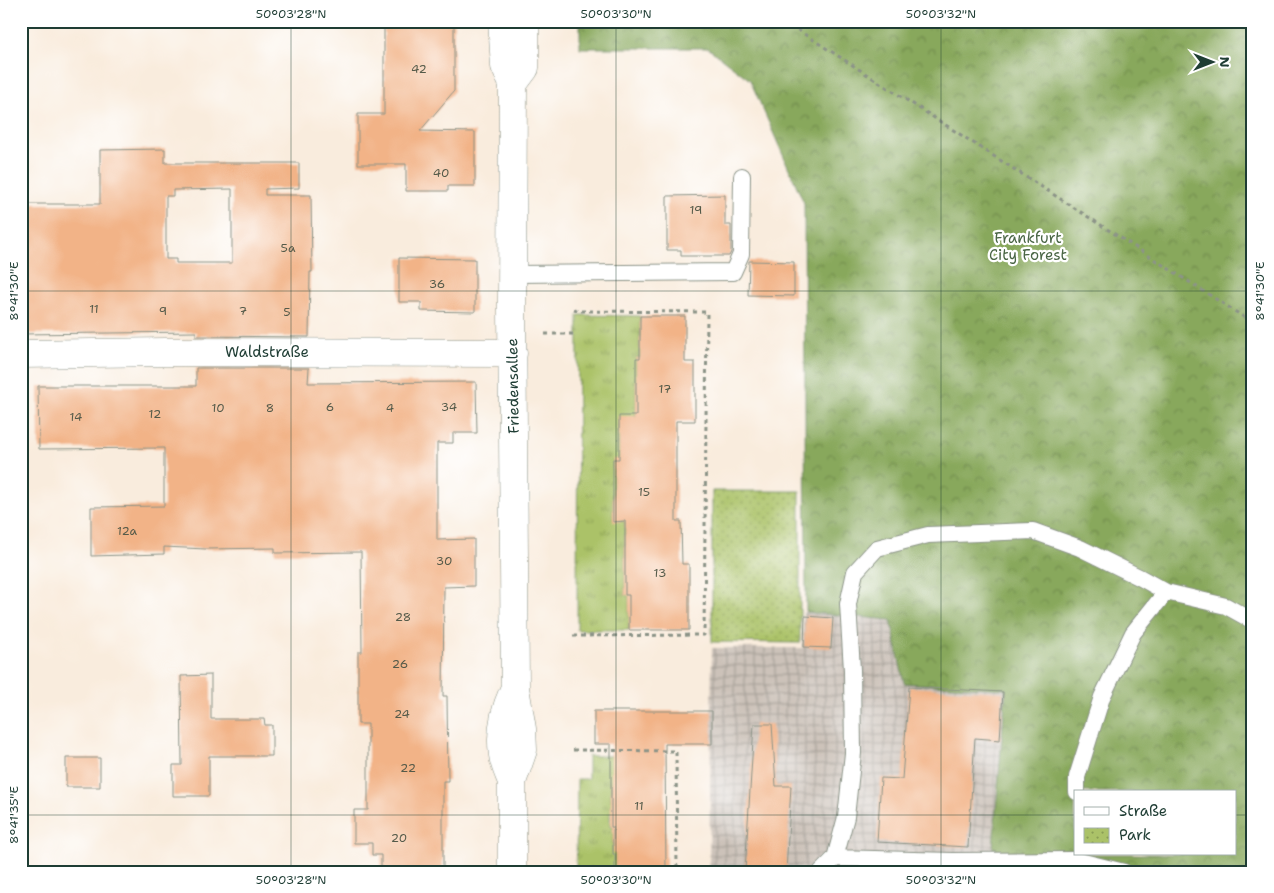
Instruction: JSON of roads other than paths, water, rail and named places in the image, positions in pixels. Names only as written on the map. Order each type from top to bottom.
[{"type":"street","name":"Friedensallee","points":[[502,21],[505,66],[513,84],[515,688],[522,729],[523,750],[512,782],[512,872]]},
{"type":"street","name":"Friedensallee","points":[[513,84],[524,68],[524,21]]},
{"type":"street","name":"Waldstraße","points":[[21,354],[165,352],[513,353]]},
{"type":"lane","points":[[513,274],[734,272],[741,254],[742,176]]},
{"type":"lane","points":[[821,872],[835,858],[846,817],[853,752],[852,670],[848,604],[855,572],[877,548],[928,536],[1033,531],[1080,548],[1166,592],[1226,606],[1253,621]]},
{"type":"lane","points":[[1077,790],[1077,777],[1102,697],[1133,633],[1166,592]]},
{"type":"lane","points":[[835,858],[952,861],[1075,857],[1124,872]]},
{"type":"park label","name":"Frankfurt City Forest","points":[[1028,246]]}]
